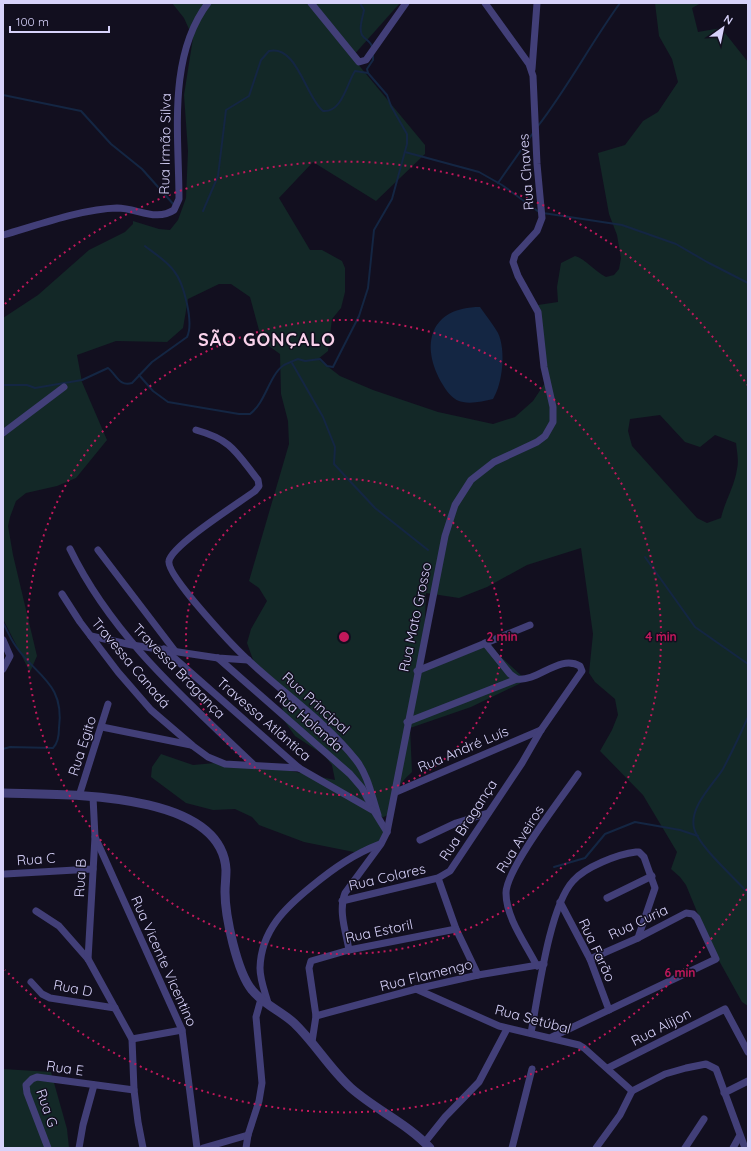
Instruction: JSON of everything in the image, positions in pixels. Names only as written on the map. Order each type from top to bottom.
[{"type":"street","name":"Rua Irmão Silva","points":[[3,235],[102,210],[128,209],[161,216],[174,210],[179,199],[176,124],[180,78],[191,35],[208,3]]},
{"type":"street","points":[[311,3],[359,62],[366,60],[406,3]]},
{"type":"street","points":[[485,3],[532,69]]},
{"type":"street","points":[[532,69],[538,3]]},
{"type":"street","name":"Rua Chaves","points":[[529,446],[545,436],[550,430],[554,415],[544,368],[538,312],[518,276],[513,262],[515,255],[537,231],[542,218],[532,69]]},
{"type":"street","points":[[3,433],[64,387]]},
{"type":"street","name":"Rua Principal","points":[[196,430],[216,436],[232,447],[260,483],[255,492],[184,542],[174,552],[168,562],[169,567],[184,589],[220,631],[248,660],[321,723],[351,754],[363,772],[376,813]]},
{"type":"street","name":"Rua Mato Grosso","points":[[387,832],[396,792],[407,722],[445,536],[455,505],[471,480],[482,471],[494,462],[529,446]]},
{"type":"street","name":"Travessa Bragança","points":[[70,549],[91,589],[132,645],[254,765]]},
{"type":"street","points":[[98,550],[176,651]]},
{"type":"street","name":"Travessa Canadá","points":[[62,594],[80,622],[118,672],[151,710],[208,757],[225,764],[254,765]]},
{"type":"street","points":[[418,671],[530,625]]},
{"type":"street","points":[[91,636],[132,645],[218,658],[248,660]]},
{"type":"street","points":[[3,640],[10,656],[3,669]]},
{"type":"street","points":[[485,643],[510,674],[517,679]]},
{"type":"street","name":"Travessa Atlântica","points":[[164,649],[299,768],[376,813]]},
{"type":"street","name":"Rua Holanda","points":[[218,658],[350,774],[365,794],[376,813]]},
{"type":"street","name":"Rua Bragança","points":[[478,975],[456,929],[438,878],[446,874],[454,866],[522,763],[541,730],[580,674],[581,668],[573,663],[564,664],[528,678],[517,679]]},
{"type":"street","points":[[407,722],[517,679]]},
{"type":"street","name":"Rua Egito","points":[[79,796],[108,704]]},
{"type":"street","points":[[102,727],[193,746]]},
{"type":"street","name":"Rua André Luís","points":[[396,792],[541,730]]},
{"type":"street","points":[[254,765],[299,768]]},
{"type":"street","name":"Rua Aveiros","points":[[540,965],[511,916],[507,904],[507,886],[516,865],[578,774]]},
{"type":"street","points":[[3,793],[79,796],[128,800],[166,810],[193,823],[212,836],[221,849],[226,866],[226,906],[232,939],[251,990],[264,1001],[286,1015],[312,1042],[327,1062],[350,1087],[365,1100],[428,1145],[445,1118],[479,1082],[507,1029]]},
{"type":"street","name":"Rua B","points":[[88,959],[95,837],[93,797]]},
{"type":"street","points":[[349,950],[341,909],[342,901],[344,893],[381,844],[387,832],[376,813]]},
{"type":"street","points":[[420,840],[456,823],[488,813]]},
{"type":"street","name":"Rua Vicente Vicentino","points":[[95,837],[182,1030],[197,1148]]},
{"type":"street","points":[[246,1148],[248,1135],[259,1102],[262,1083],[257,1038],[257,1012],[264,1001],[261,976],[261,959],[265,940],[276,919],[297,898],[336,867],[359,853],[381,844]]},
{"type":"street","points":[[531,1034],[540,965],[560,902],[566,889],[579,875],[601,863],[631,852],[639,852],[644,857],[655,888],[638,938]]},
{"type":"street","name":"Rua C","points":[[5,874],[93,869]]},
{"type":"street","points":[[607,898],[652,876]]},
{"type":"street","name":"Rua Colares","points":[[342,901],[438,878]]},
{"type":"street","name":"Rua Farão","points":[[560,902],[590,959],[609,1010]]},
{"type":"street","points":[[36,911],[59,926],[88,959],[132,1039],[134,1090],[143,1148]]},
{"type":"street","name":"Rua Curia","points":[[590,959],[638,938],[686,913],[693,914],[697,918],[716,959],[609,1010]]},
{"type":"street","name":"Rua Estoril","points":[[316,1016],[309,968],[313,959],[349,950],[456,929]]},
{"type":"street","name":"Rua Flamengo","points":[[316,1016],[416,989],[478,975],[540,965]]},
{"type":"street","name":"Rua D","points":[[31,982],[42,994],[50,998],[115,1008]]},
{"type":"street","name":"Rua Setúbal","points":[[416,989],[507,1029],[552,1037],[584,1048],[632,1091]]},
{"type":"street","name":"Rua Alijon","points":[[608,1068],[725,1009],[748,1052]]},
{"type":"street","points":[[552,1037],[609,1010]]},
{"type":"street","points":[[312,1042],[316,1016]]},
{"type":"street","points":[[132,1039],[182,1030]]},
{"type":"street","points":[[596,1148],[620,1115],[632,1091],[665,1074],[706,1064],[716,1069],[739,1137],[745,1148]]},
{"type":"street","points":[[512,1148],[532,1069]]},
{"type":"street","name":"Rua E","points":[[32,1078],[37,1077],[134,1090]]},
{"type":"street","name":"Rua G","points":[[32,1078],[26,1085],[27,1093],[48,1148]]},
{"type":"street","points":[[724,1093],[748,1081]]},
{"type":"street","name":"Rua E","points":[[79,1148],[83,1125],[94,1085]]},
{"type":"street","points":[[685,1148],[704,1119]]},
{"type":"street","points":[[203,1148],[248,1135]]},
{"type":"street","points":[[734,1148],[739,1137]]},
{"type":"green space","points":[[172,3],[400,3],[352,57],[425,145],[425,154],[376,201],[313,162],[279,198],[310,250],[322,250],[342,261],[345,268],[345,292],[341,308],[332,319],[328,351],[318,359],[340,376],[373,390],[438,412],[493,424],[515,417],[533,401],[545,383],[538,305],[558,302],[557,287],[561,263],[575,256],[606,277],[614,275],[619,269],[621,258],[617,235],[609,214],[598,153],[625,145],[643,121],[658,112],[678,82],[672,59],[659,36],[655,3],[701,3],[692,8],[698,32],[721,28],[748,62],[748,1006],[742,1002],[712,948],[686,885],[671,869],[677,852],[643,795],[600,751],[612,730],[618,715],[615,699],[595,682],[589,673],[593,634],[581,548],[527,565],[487,587],[459,598],[426,593],[423,672],[487,639],[499,655],[525,679],[519,684],[471,707],[410,728],[412,772],[401,784],[396,802],[391,812],[381,818],[385,830],[379,842],[359,853],[304,842],[259,825],[252,817],[235,809],[213,810],[186,803],[151,777],[152,767],[161,754],[193,765],[226,762],[262,765],[335,780],[332,765],[324,755],[295,736],[283,719],[282,694],[256,668],[247,643],[251,629],[267,601],[259,588],[249,581],[289,444],[288,421],[281,394],[280,354],[262,341],[250,297],[231,284],[219,284],[188,299],[183,328],[167,342],[116,341],[77,355],[82,382],[107,440],[76,478],[57,486],[26,493],[16,501],[8,526],[13,555],[37,656],[30,672],[3,619],[3,318],[38,295],[89,250],[125,232],[133,224],[133,221],[159,229],[170,230],[178,220],[186,198],[188,151],[184,95],[193,38],[184,18]],"holes":[[[660,415],[685,442],[700,447],[715,435],[736,443],[738,456],[736,475],[721,518],[707,523],[697,518],[632,446],[628,431],[630,419]]]},
{"type":"green space","points":[[3,1069],[51,1072],[67,1129],[69,1148],[3,1148]]},
{"type":"water","points":[[480,307],[498,333],[503,357],[501,376],[493,399],[467,403],[454,398],[443,385],[436,370],[432,356],[431,343],[434,331],[440,321],[450,314],[463,309]]},
{"type":"waterway","points":[[360,3],[364,10],[361,32],[363,37],[372,47]]},
{"type":"waterway","points":[[538,126],[620,3]]},
{"type":"waterway","points":[[139,375],[153,391],[168,402],[239,414],[250,414],[260,403],[275,375],[284,365],[298,359],[305,361],[320,359],[327,366],[333,367],[359,316],[368,288],[374,230],[392,199],[407,144],[407,134],[391,106],[387,95],[368,73],[355,71],[339,102],[330,110],[323,111],[311,95],[294,63],[279,51],[269,51],[261,60],[249,96],[226,110],[218,176],[203,211]]},
{"type":"waterway","points":[[368,73],[367,69],[373,60],[373,56]]},
{"type":"waterway","points":[[3,95],[81,111],[111,144],[142,169],[175,206]]},
{"type":"waterway","points":[[498,183],[533,133]]},
{"type":"waterway","points":[[405,152],[479,172],[502,185],[539,212]]},
{"type":"waterway","points":[[543,213],[622,225],[676,244],[748,283]]},
{"type":"waterway","points":[[3,385],[27,385],[35,388],[82,380],[108,368],[121,382],[128,384],[132,383],[152,362],[187,337],[189,331],[189,313],[178,277],[168,264],[145,246]]},
{"type":"waterway","points":[[292,363],[323,417],[335,447],[334,464],[375,508],[428,550]]},
{"type":"waterway","points":[[645,557],[695,627],[748,664]]},
{"type":"waterway","points":[[3,623],[13,642],[23,656],[47,681],[53,690],[60,712],[58,736],[56,744],[53,748],[10,747],[3,749]]},
{"type":"waterway","points":[[748,717],[723,769],[698,804],[693,820],[694,828],[702,844],[748,893]]},
{"type":"waterway","points":[[554,867],[585,858],[605,834],[635,822],[680,830],[698,836]]},
{"type":"district","name":"SÃO GONÇALO","points":[[267,339]]}]
